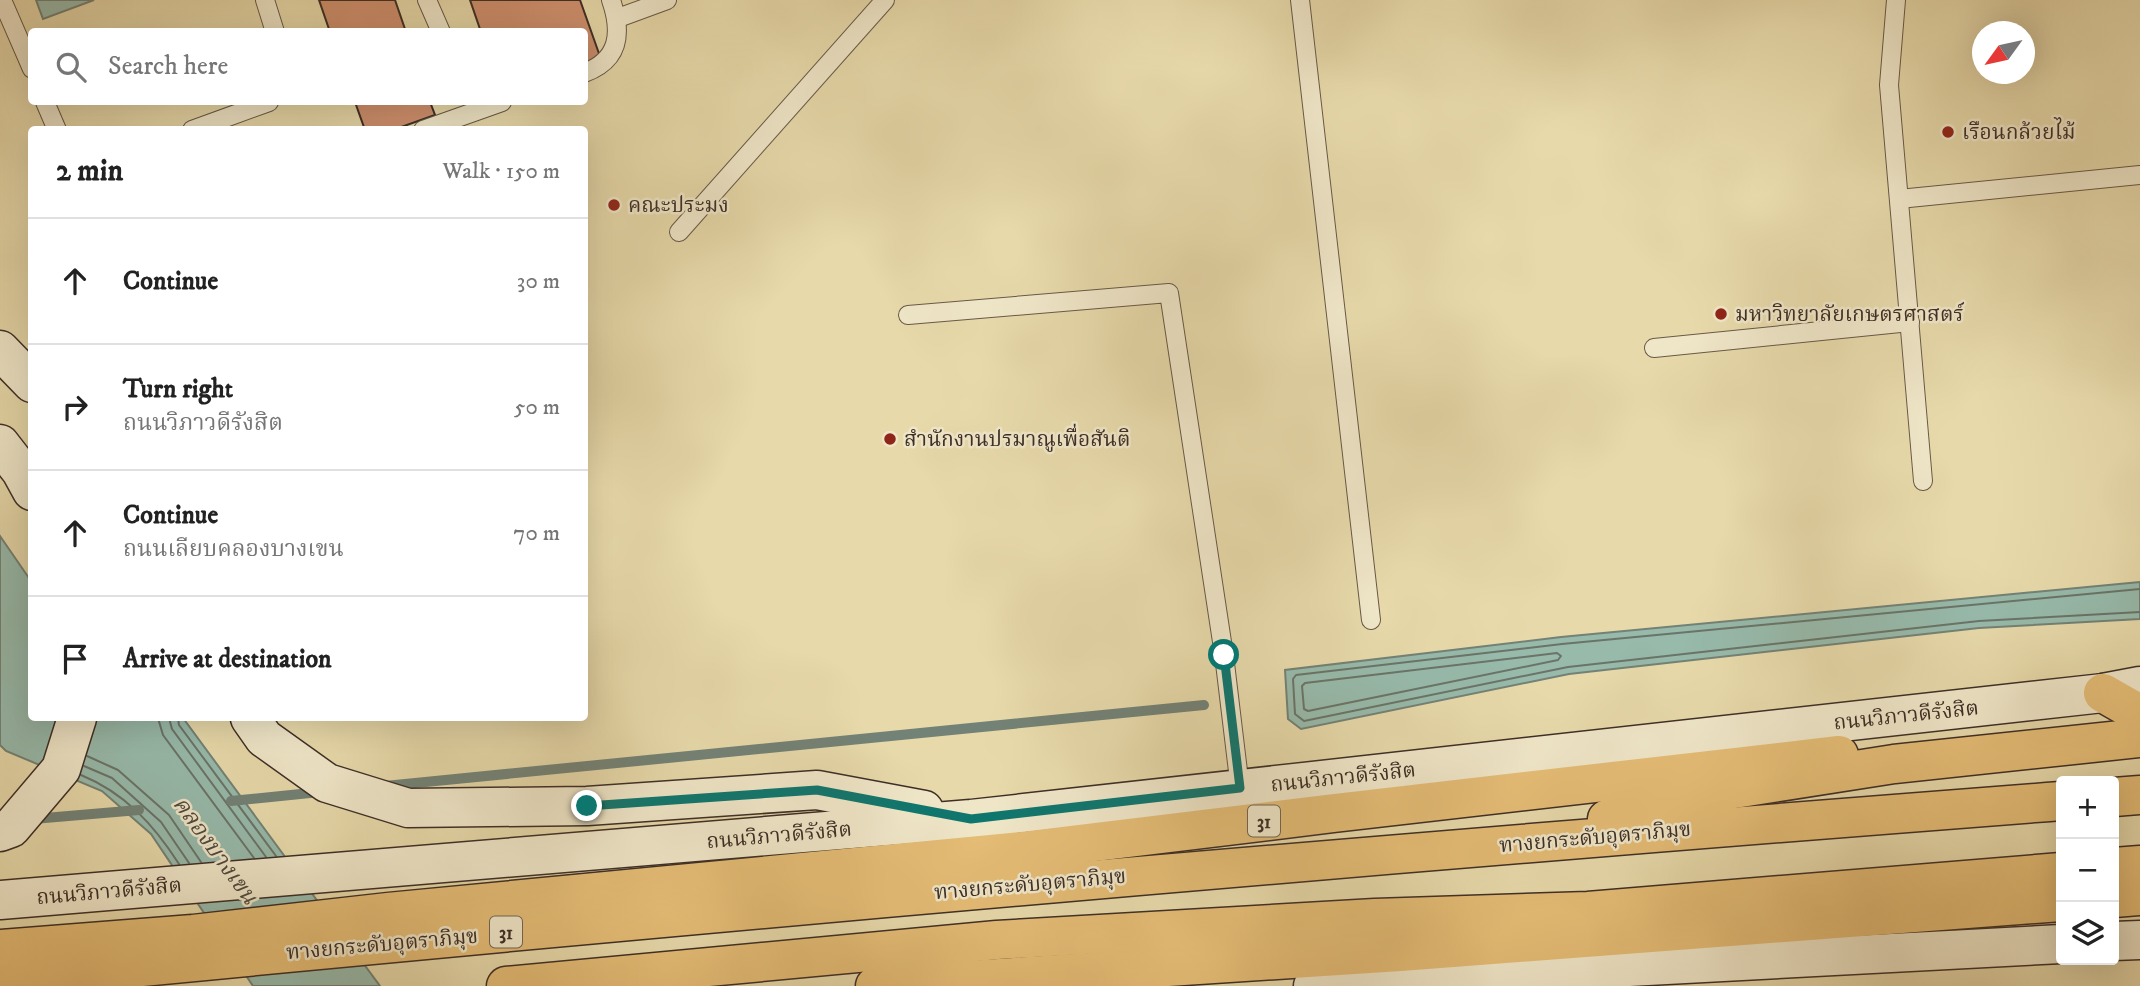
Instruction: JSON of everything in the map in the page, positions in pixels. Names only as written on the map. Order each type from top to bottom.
[{"type":"highway","points":[[2103,693],[2140,715]]},
{"type":"highway","points":[[1528,842],[1683,797],[1894,764],[2140,736]]},
{"type":"highway","name":"ถนนวิภาวดีรังสิต","points":[[0,949],[193,934],[388,912],[1021,851],[1835,756],[2140,736]]},
{"type":"highway","points":[[2119,797],[2140,795]]},
{"type":"highway","name":"ทางยกระดับอุตราภิมุข","points":[[0,981],[999,886],[2056,801]]},
{"type":"highway","points":[[2119,867],[2140,865]]},
{"type":"highway","points":[[1588,911],[2056,872]]},
{"type":"highway","points":[[2119,890],[2140,888]]},
{"type":"highway","points":[[506,986],[997,940],[1376,918],[1588,911],[1856,908],[2056,894]]},
{"type":"highway","points":[[2119,898],[2140,896]]},
{"type":"highway","points":[[875,986],[1414,951],[2056,902]]},
{"type":"main road","points":[[0,350],[28,379]]},
{"type":"main road","name":"ถนนวิภาวดีรังสิต","points":[[0,900],[971,819],[2103,693],[2140,686]]},
{"type":"main road","points":[[0,832],[11,828],[61,769],[76,721]]},
{"type":"main road","points":[[252,721],[264,738],[327,783],[408,808],[587,806],[817,790],[971,819]]},
{"type":"main road","points":[[2119,941],[2140,940]]},
{"type":"main road","points":[[1313,986],[2056,944]]},
{"type":"lane","points":[[2,0],[28,60]]},
{"type":"lane","points":[[265,0],[274,28]]},
{"type":"lane","points":[[427,0],[439,28]]},
{"type":"lane","points":[[588,72],[600,68],[617,45],[618,18],[611,0]]},
{"type":"lane","points":[[618,18],[667,0]]},
{"type":"lane","points":[[679,232],[885,0]]},
{"type":"lane","points":[[1300,0],[1371,620]]},
{"type":"lane","points":[[1896,0],[1889,85],[1923,481]]},
{"type":"lane","points":[[46,105],[55,126]]},
{"type":"lane","points":[[203,126],[261,105]]},
{"type":"lane","points":[[432,126],[475,106]]},
{"type":"lane","points":[[1899,199],[2140,175]]},
{"type":"lane","points":[[908,315],[1169,293],[1222,642],[1240,788]]},
{"type":"lane","points":[[1654,348],[1910,322]]},
{"type":"water","points":[[36,0],[94,0],[43,19]]},
{"type":"water","name":"คลองบางเขน","points":[[0,536],[28,577],[28,721],[185,721],[380,986],[253,986],[151,834],[102,791],[6,751],[0,745]]},
{"type":"water","points":[[2140,582],[2140,619],[1979,628],[1569,674],[1301,729],[1288,719],[1285,670],[1561,637]]},
{"type":"building","points":[[319,0],[395,0],[405,28],[329,28]]},
{"type":"building","points":[[470,0],[580,0],[602,62],[588,67],[588,28],[480,28]]},
{"type":"building","points":[[356,105],[431,105],[435,115],[404,126],[364,126]]},
{"type":"waterway","points":[[385,786],[1204,705]]},
{"type":"waterway","points":[[231,801],[320,792]]},
{"type":"waterway","points":[[33,819],[139,810]]},
{"type":"place","name":"เรือนกล้วยไม้","points":[[1948,132]]},
{"type":"place","name":"คณะประมง","points":[[614,205]]},
{"type":"place","name":"มหาวิทยาลัยเกษตรศาสตร์","points":[[1721,314]]},
{"type":"place","name":"สำนักงานปรมาณูเพื่อสันติ","points":[[890,439]]},
{"type":"route","points":[[587,806],[817,790],[971,819],[1240,788],[1224,655]]}]
